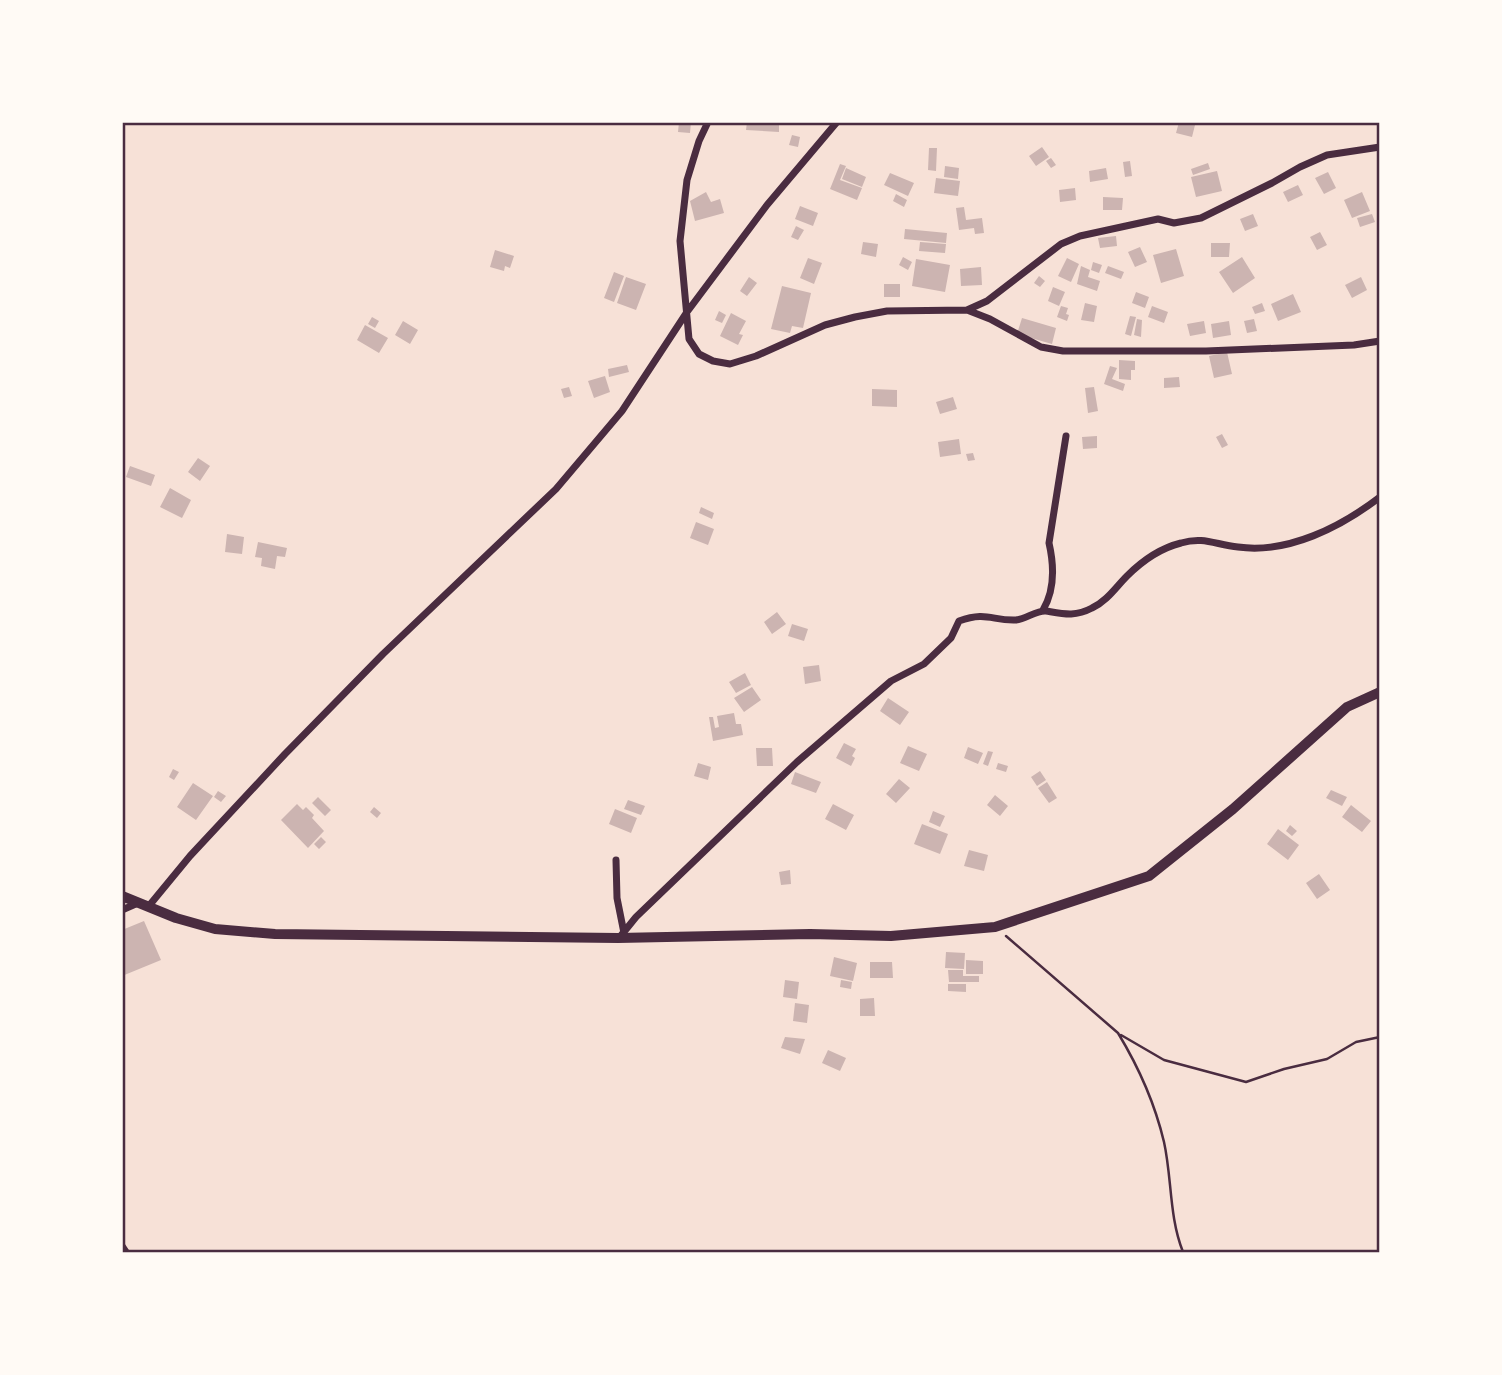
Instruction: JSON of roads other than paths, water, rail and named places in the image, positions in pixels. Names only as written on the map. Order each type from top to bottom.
[{"type":"main road","points":[[122,896],[176,918],[215,929],[275,934],[621,936],[810,933],[891,936],[995,927],[1149,876],[1233,809],[1347,707],[1380,692]]},
{"type":"street","points":[[708,122],[695,154],[685,192],[680,241],[689,339],[699,354],[713,361],[730,363],[756,356],[825,325],[887,311],[967,310],[990,319],[1041,347],[1063,351],[1206,351],[1376,342],[1380,352]]},
{"type":"street","points":[[122,909],[143,905],[383,654],[556,489],[622,411],[687,313],[766,205],[837,122]]},
{"type":"street","points":[[967,310],[987,301],[1061,244],[1080,236],[1158,219],[1174,223],[1201,218],[1327,155],[1380,147]]},
{"type":"street","points":[[621,936],[636,917],[797,762],[891,681],[923,664],[951,638],[959,621],[987,615],[1018,620],[1043,610],[1050,599],[1052,588],[1049,543],[1066,436]]},
{"type":"street","points":[[1043,610],[1059,615],[1094,608],[1143,562],[1160,551],[1181,543],[1202,539],[1236,547],[1266,549],[1302,540],[1334,525],[1380,497]]},
{"type":"street","points":[[616,860],[621,936]]},
{"type":"street","points":[[122,1246],[125,1252]]}]
